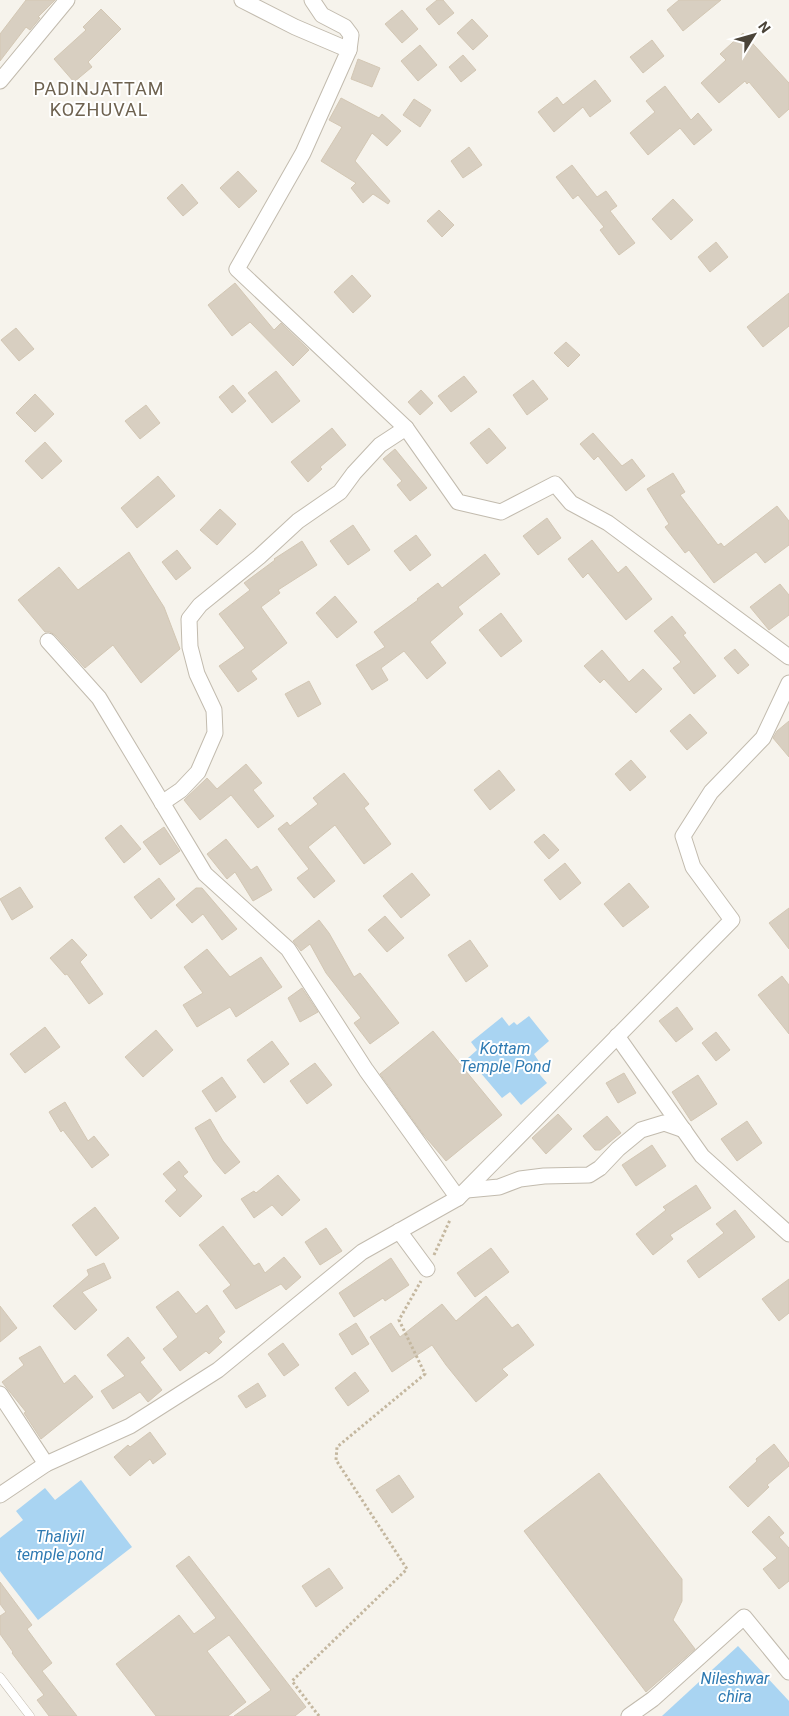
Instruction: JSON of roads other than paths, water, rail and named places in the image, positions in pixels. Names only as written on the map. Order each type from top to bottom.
[{"type":"street","points":[[0,81],[67,0]]},
{"type":"street","points":[[242,0],[295,28],[349,50]]},
{"type":"street","points":[[312,0],[322,14],[345,27],[351,35],[349,50],[303,153],[236,269],[406,428],[458,502],[501,512],[555,484],[571,503],[608,523],[789,657]]},
{"type":"street","points":[[162,803],[181,790],[198,772],[215,733],[214,710],[196,674],[190,647],[189,619],[200,605],[259,557],[298,521],[340,492],[354,473],[380,445],[406,428]]},
{"type":"street","points":[[48,641],[99,698],[205,874],[288,949],[366,1070],[462,1194]]},
{"type":"street","points":[[0,1495],[46,1464],[130,1426],[218,1370],[362,1252],[462,1194],[732,920],[693,867],[683,836],[711,792],[764,738],[789,683]]},
{"type":"street","points":[[617,1036],[702,1156],[789,1234]]},
{"type":"street","points":[[462,1194],[499,1187],[520,1179],[544,1176],[589,1175],[600,1168],[618,1149],[641,1130],[664,1123],[684,1130]]},
{"type":"street","points":[[399,1231],[427,1269]]},
{"type":"street","points":[[0,1394],[46,1464]]},
{"type":"street","points":[[629,1716],[653,1699],[744,1617],[789,1672]]},
{"type":"lane","points":[[0,1677],[30,1716]]},
{"type":"water","name":"Kottam Temple Pond","points":[[529,1016],[549,1041],[534,1054],[540,1063],[534,1068],[547,1083],[521,1105],[510,1092],[502,1098],[468,1058],[477,1050],[471,1042],[502,1017],[509,1026],[514,1022],[517,1025]]},
{"type":"water","name":"Thaliyil temple pond","points":[[81,1480],[132,1547],[38,1620],[0,1571],[0,1538],[23,1520],[16,1511],[45,1488],[55,1500]]},
{"type":"water","name":"Nileshwar chira","points":[[738,1646],[789,1701],[789,1716],[662,1716]]},
{"type":"district","name":"PADINJATTAM KOZHUVAL","points":[[99,99]]}]
